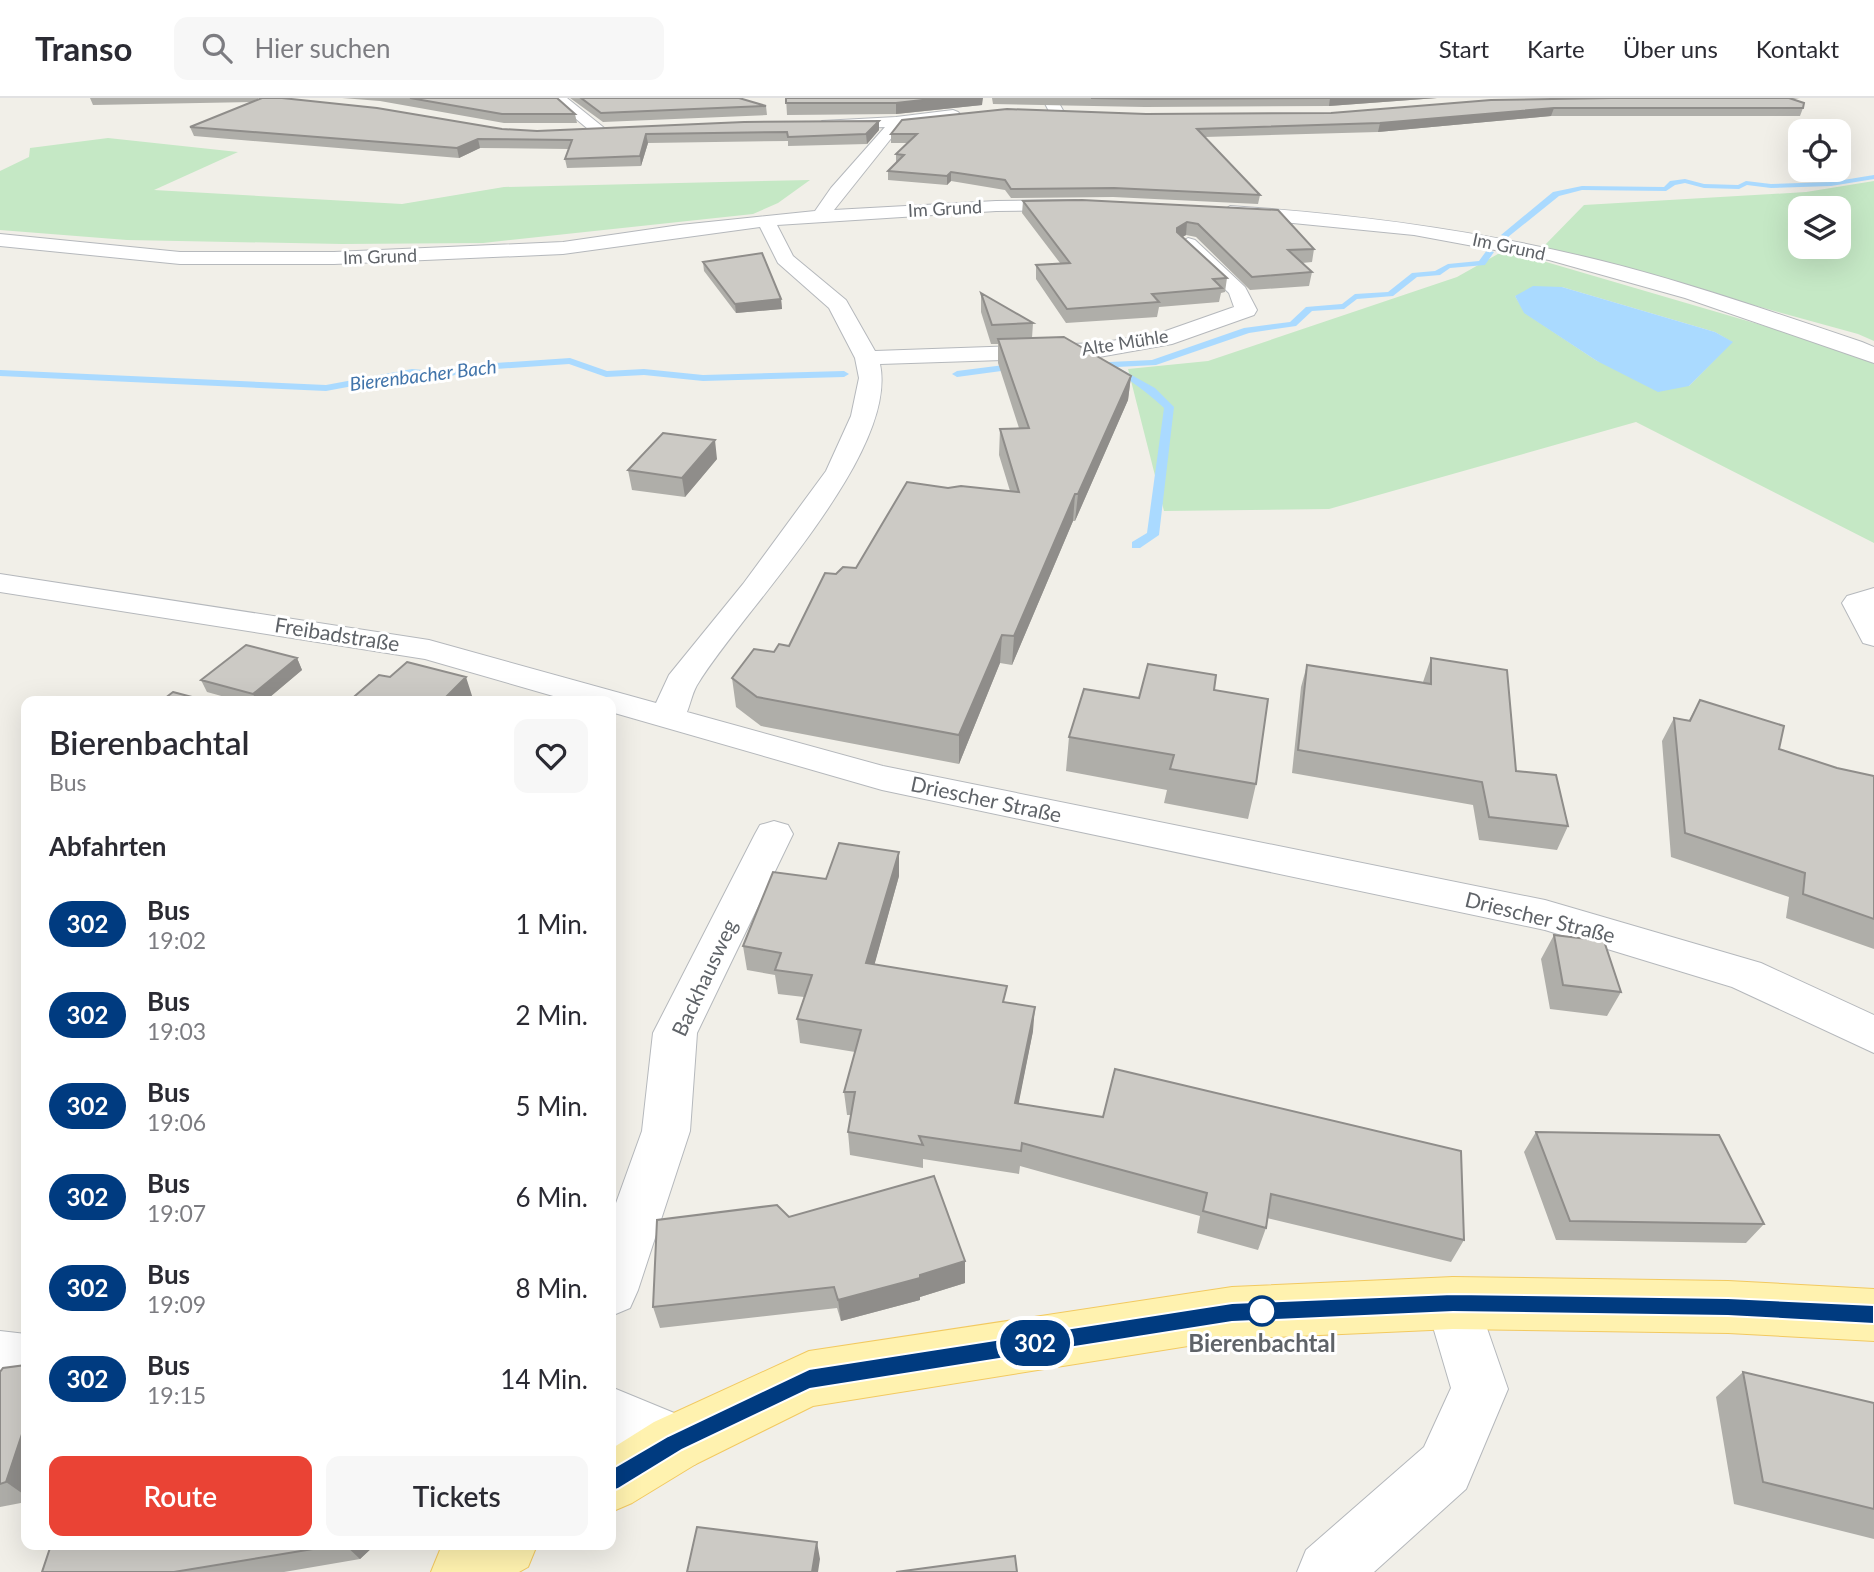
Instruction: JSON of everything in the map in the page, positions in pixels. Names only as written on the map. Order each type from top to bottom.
[{"type":"main road","points":[[616,1479],[675,1443],[809,1379],[1232,1313],[1453,1303],[1728,1307],[1874,1315]]},
{"type":"main road","points":[[462,1572],[498,1550]]},
{"type":"street","points":[[558,98],[606,130],[575,131]]},
{"type":"street","points":[[810,124],[896,122],[968,114]]},
{"type":"street","points":[[821,217],[828,202],[886,139],[896,122]]},
{"type":"street","name":"Im Grund","points":[[0,240],[180,258],[334,258],[563,248],[766,220],[996,206],[1095,205]]},
{"type":"street","name":"Im Grund","points":[[1207,211],[1290,215],[1462,237],[1524,249],[1594,265],[1714,300],[1854,346],[1874,356]]},
{"type":"street","points":[[668,717],[681,682],[754,590],[839,472],[863,416],[871,378],[867,358],[838,305],[785,259],[766,220]]},
{"type":"street","name":"Alte Mühle","points":[[867,358],[1099,350],[1164,339],[1245,310],[1238,291],[1187,243]]},
{"type":"street","name":"Freibadstraße","points":[[0,583],[129,601],[429,650],[593,696]]},
{"type":"street","points":[[1874,597],[1858,603],[1874,636]]},
{"type":"street","name":"Freibadstraße","points":[[616,702],[668,717]]},
{"type":"street","name":"Driescher Straße","points":[[668,717],[882,778],[1545,915],[1745,975],[1874,1035]]},
{"type":"street","name":"Backhausweg","points":[[616,1276],[666,1131],[675,1033],[774,834]]},
{"type":"street","points":[[1328,1572],[1445,1468],[1480,1389],[1453,1303]]},
{"type":"street","points":[[0,1359],[21,1361]]},
{"type":"street","points":[[616,1418],[675,1443]]},
{"type":"green space","points":[[108,138],[238,152],[154,190],[402,204],[504,187],[810,180],[778,203],[753,214],[483,243],[342,244],[127,240],[0,230],[0,171],[29,157],[30,148]]},
{"type":"green space","points":[[1874,181],[1874,341],[1858,334],[1543,247],[1584,205],[1806,192]]},
{"type":"green space","points":[[1505,250],[1843,349],[1874,364],[1874,543],[1636,422],[1329,509],[1164,511],[1128,369],[1208,361],[1457,277]],"holes":[[[1562,287],[1715,332],[1732,342],[1689,386],[1597,361],[1525,313],[1515,296]]]},
{"type":"water","points":[[1533,286],[1562,287],[1715,332],[1733,342],[1689,386],[1658,392],[1597,361],[1524,313],[1515,296]]},
{"type":"building","points":[[262,98],[377,108],[502,129],[537,131],[744,122],[879,121],[866,134],[788,137],[787,132],[646,134],[640,156],[565,159],[572,140],[478,139],[457,148],[190,127]]},
{"type":"building","points":[[410,98],[557,98],[575,114],[502,114]]},
{"type":"building","points":[[581,98],[739,98],[766,106],[601,113]]},
{"type":"building","points":[[786,98],[940,98],[896,103],[786,103]]},
{"type":"building","points":[[1091,98],[1334,98],[1146,99]]},
{"type":"building","points":[[1789,98],[1804,103],[1803,108],[1554,108],[1380,123],[1197,129],[1260,195],[1114,188],[1011,189],[1005,180],[951,172],[947,176],[888,171],[904,155],[896,154],[917,134],[891,134],[902,120],[1007,109],[1146,114],[1331,113],[1491,100]]},
{"type":"building","points":[[1082,200],[1278,210],[1314,249],[1288,250],[1312,272],[1252,277],[1198,224],[1187,222],[1177,228],[1177,232],[1227,278],[1213,279],[1222,288],[1152,294],[1159,302],[1067,309],[1036,265],[1070,263],[1023,201]]},
{"type":"building","points":[[762,253],[781,299],[735,304],[703,262]]},
{"type":"building","points":[[981,293],[1033,323],[992,325]]},
{"type":"building","points":[[1064,337],[1131,376],[1078,494],[1075,494],[1014,636],[1002,635],[959,735],[757,697],[732,678],[754,649],[774,652],[779,644],[789,646],[825,573],[836,574],[843,567],[856,568],[907,482],[948,488],[961,486],[1019,492],[1000,429],[1029,428],[998,339]]},
{"type":"building","points":[[663,433],[715,440],[682,478],[628,470]]},
{"type":"building","points":[[246,645],[297,658],[253,694],[201,680]]},
{"type":"building","points":[[1431,658],[1507,670],[1516,771],[1556,775],[1568,826],[1489,817],[1482,782],[1298,750],[1307,665],[1431,684]]},
{"type":"building","points":[[407,662],[466,677],[447,696],[355,696],[379,675],[390,677]]},
{"type":"building","points":[[1148,664],[1216,675],[1214,690],[1268,699],[1256,784],[1170,769],[1174,755],[1069,737],[1084,689],[1139,698]]},
{"type":"building","points":[[173,692],[188,696],[168,696]]},
{"type":"building","points":[[1700,700],[1784,726],[1779,749],[1837,768],[1874,776],[1874,919],[1803,894],[1805,873],[1685,833],[1674,718],[1690,721]]},
{"type":"building","points":[[839,843],[899,852],[866,963],[1007,986],[1003,1002],[1035,1007],[1015,1103],[1103,1117],[1115,1069],[1461,1151],[1464,1240],[1271,1194],[1266,1228],[1203,1211],[1207,1193],[1022,1143],[1021,1151],[919,1136],[923,1145],[848,1132],[855,1092],[844,1092],[861,1030],[797,1019],[812,975],[775,970],[781,953],[743,946],[773,872],[826,879]]},
{"type":"building","points":[[1554,935],[1604,941],[1621,992],[1563,985]]},
{"type":"building","points":[[1536,1132],[1719,1135],[1764,1224],[1570,1221]]},
{"type":"building","points":[[934,1176],[965,1261],[920,1275],[920,1278],[838,1300],[834,1287],[653,1307],[657,1220],[777,1205],[789,1217]]},
{"type":"building","points":[[21,1366],[21,1437],[6,1482],[0,1484],[0,1372],[3,1368]]},
{"type":"building","points":[[1743,1372],[1874,1403],[1874,1509],[1763,1482]]},
{"type":"building","points":[[697,1527],[817,1542],[812,1572],[687,1572]]},
{"type":"building","points":[[49,1550],[307,1550],[174,1572],[42,1572]]},
{"type":"building","points":[[1015,1556],[1017,1572],[896,1572]]},
{"type":"waterway","name":"Bierenbacher Bach","points":[[1505,235],[1556,194],[1582,188],[1666,189],[1673,183],[1685,181],[1704,186],[1739,187],[1746,183],[1771,186],[1831,184],[1874,177]]},
{"type":"waterway","name":"Bierenbacher Bach","points":[[1091,365],[1153,363],[1247,330],[1293,324],[1309,309],[1344,306],[1355,297],[1390,294],[1415,275],[1437,273],[1448,266],[1482,263],[1490,252]]},
{"type":"waterway","name":"Bierenbacher Bach","points":[[0,373],[326,388],[412,372],[446,375],[465,368],[570,361],[606,374],[644,372],[703,378],[844,374]]},
{"type":"waterway","name":"Bierenbacher Bach","points":[[957,374],[1020,366]]},
{"type":"waterway","points":[[1112,368],[1152,390],[1169,407],[1153,535],[1136,545]]},
{"type":"bus line","name":"302","points":[[616,1479],[675,1443],[809,1379],[1232,1313],[1453,1303],[1728,1307],[1874,1315]]},
{"type":"place","name":"Bierenbachtal","points":[[1262,1311]]}]
